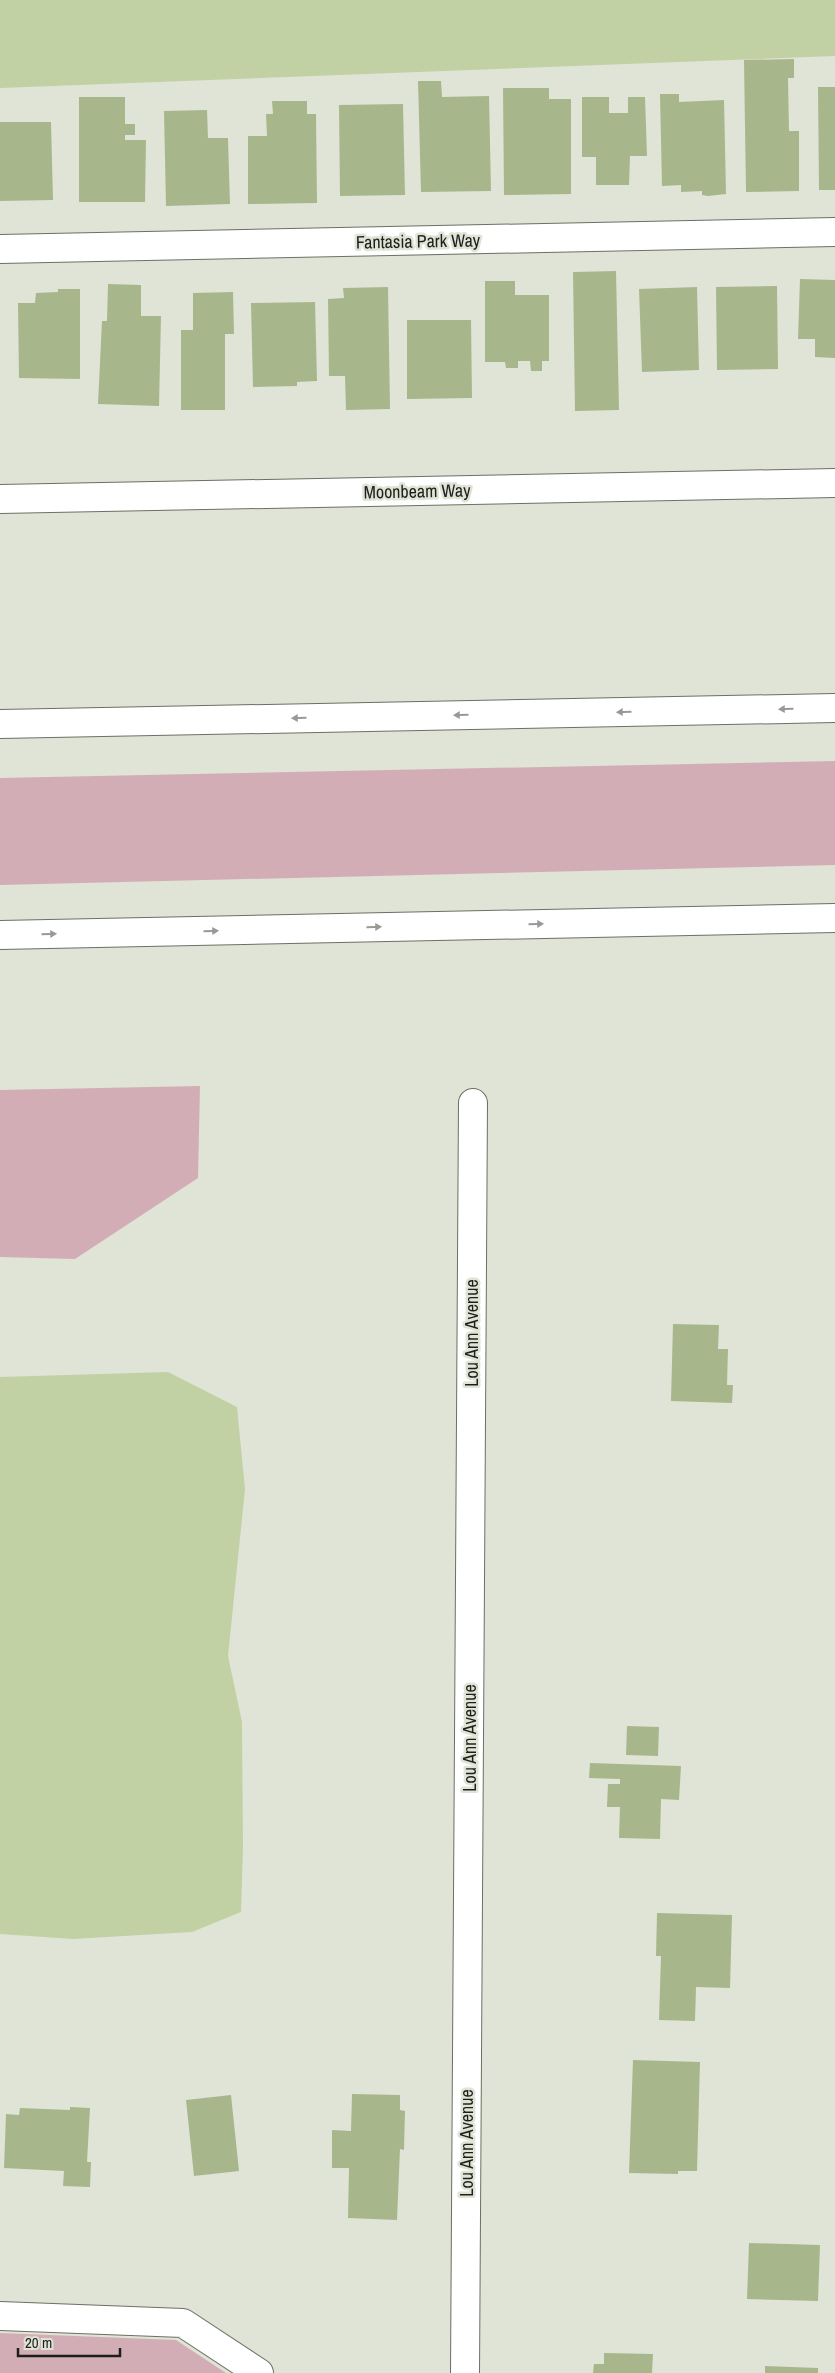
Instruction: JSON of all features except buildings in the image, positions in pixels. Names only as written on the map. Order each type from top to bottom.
[{"type":"main road","name":"Fantasia Park Way","points":[[0,250],[835,232]]},
{"type":"main road","name":"Moonbeam Way","points":[[0,498],[835,483]]},
{"type":"main road","points":[[0,724],[835,708]]},
{"type":"main road","points":[[0,935],[835,918]]},
{"type":"main road","name":"Lou Ann Avenue","points":[[465,2373],[472,1103]]},
{"type":"main road","points":[[0,2316],[183,2323],[259,2373]]},
{"type":"shaded area","points":[[0,0],[835,0],[835,56],[0,88]]},
{"type":"shaded area","points":[[835,761],[835,865],[0,885],[0,778]]},
{"type":"shaded area","points":[[200,1086],[198,1178],[75,1259],[0,1257],[0,1090]]},
{"type":"shaded area","points":[[168,1372],[237,1407],[245,1489],[228,1656],[242,1722],[243,1847],[241,1912],[192,1932],[73,1939],[0,1934],[0,1377]]},
{"type":"shaded area","points":[[0,2333],[176,2340],[226,2373],[0,2373]]}]
